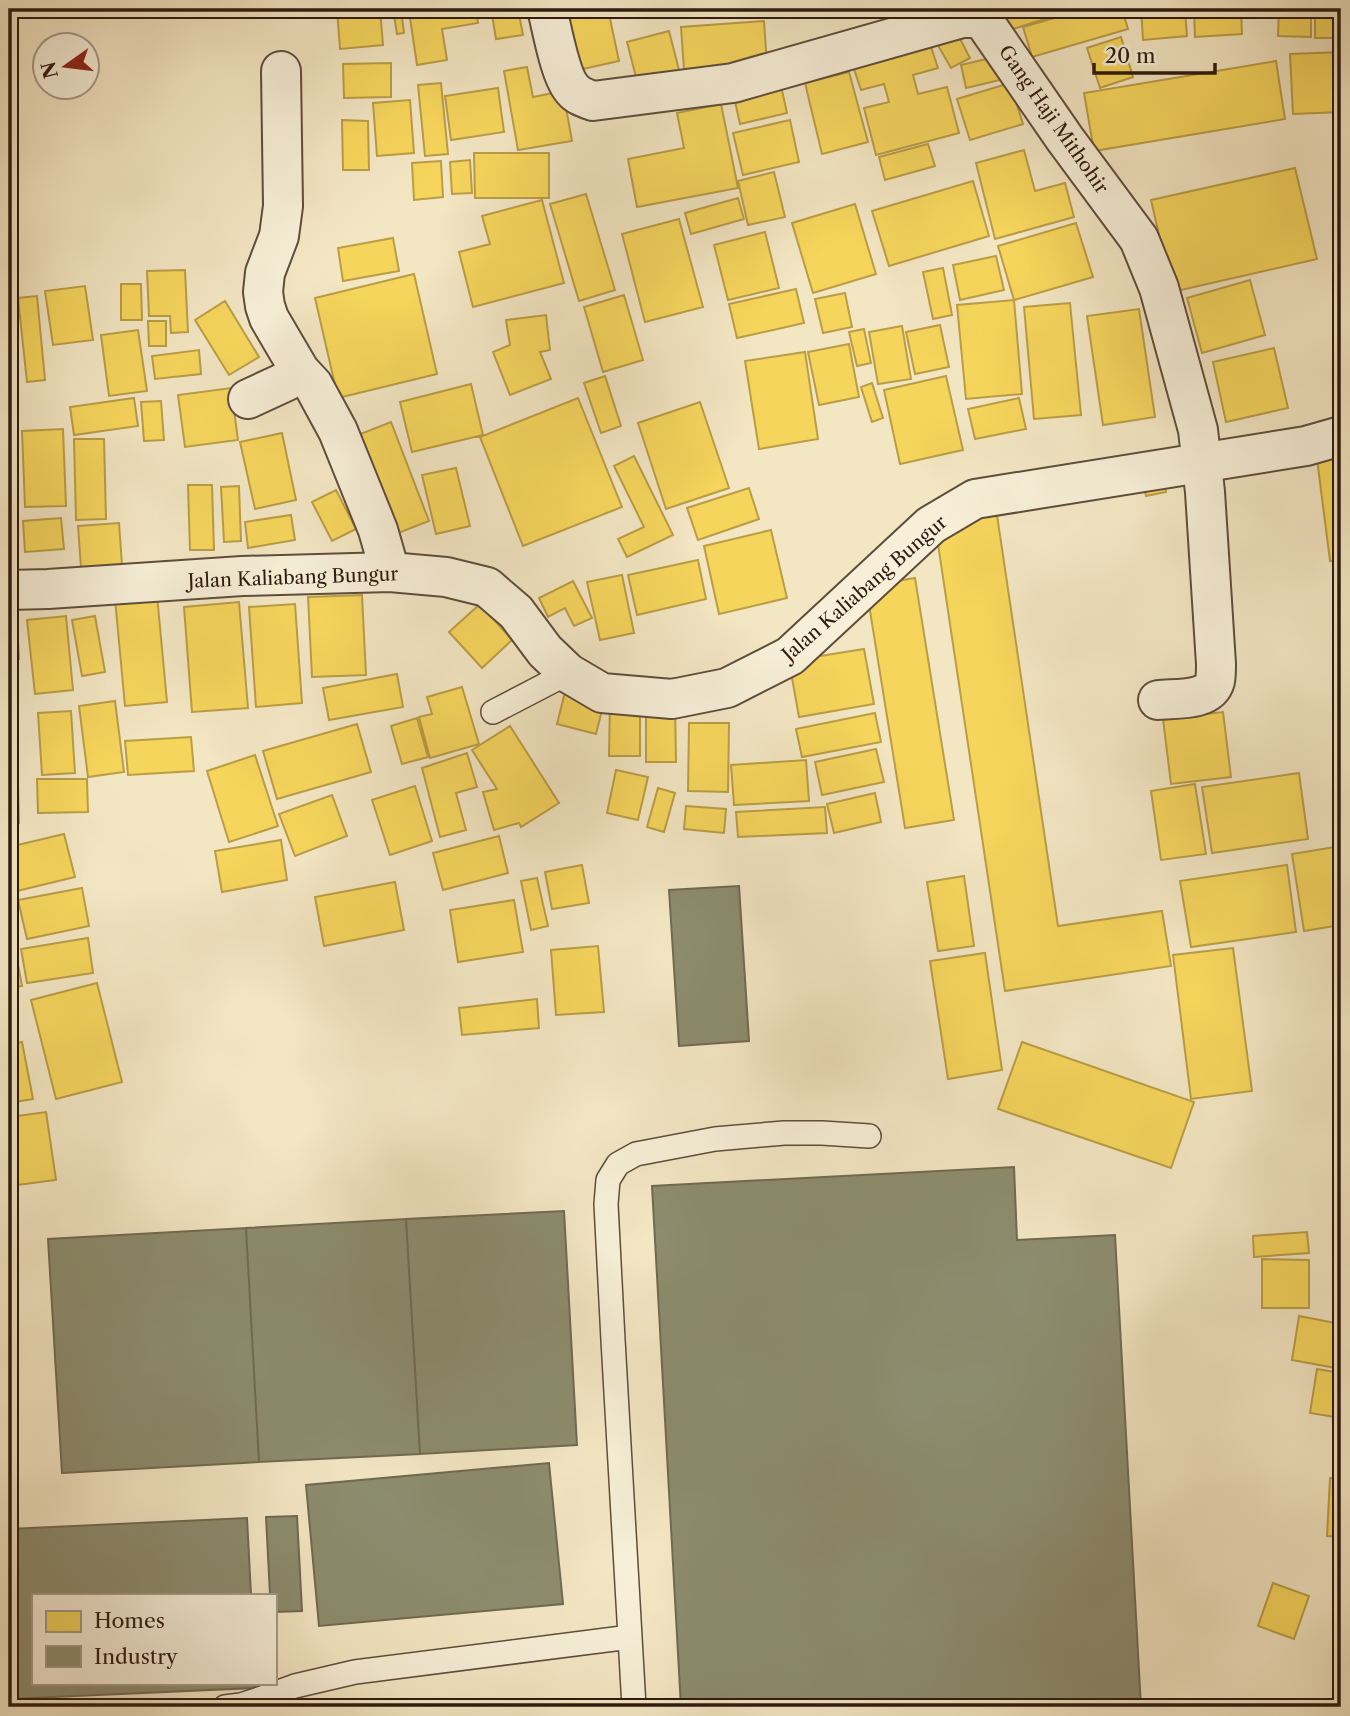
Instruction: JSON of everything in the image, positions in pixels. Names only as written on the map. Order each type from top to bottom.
[{"type":"street","name":"Gang Haji Mithohir","points":[[547,9],[565,79],[572,90],[593,101],[733,83],[962,18],[983,20],[1065,139],[1139,239],[1163,301],[1198,430],[1203,462],[1215,681],[1212,688],[1198,696],[1158,700]]},
{"type":"street","points":[[281,71],[283,206],[279,236],[265,273],[262,292],[269,318],[300,371],[313,385],[338,431],[378,530],[390,572]]},
{"type":"street","points":[[248,399],[288,381],[300,371]]},
{"type":"street","name":"Jalan Kaliabang Bungur","points":[[9,590],[242,576],[390,572],[446,578],[487,587],[516,612],[545,651],[568,673],[602,693],[672,699],[727,688],[790,656],[931,525],[975,499],[1306,446],[1341,436]]},
{"type":"lane","points":[[493,712],[568,673]]},
{"type":"lane","points":[[634,1707],[612,1340],[606,1205],[608,1180],[618,1164],[636,1154],[715,1139],[784,1133],[870,1136]]},
{"type":"lane","points":[[225,1707],[241,1705],[295,1686],[355,1672],[630,1637]]},
{"type":"building: Homes","points":[[337,9],[380,9],[383,45],[340,49]]},
{"type":"building: Homes","points":[[393,9],[401,9],[404,33],[397,34]]},
{"type":"building: Homes","points":[[476,9],[478,23],[442,29],[447,60],[417,65],[409,11]]},
{"type":"building: Homes","points":[[491,9],[518,9],[523,35],[496,39]]},
{"type":"building: Homes","points":[[561,9],[608,9],[619,61],[574,71]]},
{"type":"building: Homes","points":[[624,9],[675,9],[626,17]]},
{"type":"building: Homes","points":[[721,9],[760,9],[760,10],[721,13]]},
{"type":"building: Homes","points":[[1004,9],[1076,9],[1010,30]]},
{"type":"building: Homes","points":[[1086,9],[1122,9],[1128,29],[1032,57],[1023,27]]},
{"type":"building: Homes","points":[[1141,9],[1185,9],[1187,36],[1143,40]]},
{"type":"building: Homes","points":[[1194,9],[1241,9],[1242,34],[1195,37]]},
{"type":"building: Homes","points":[[1279,9],[1311,9],[1311,37],[1278,36]]},
{"type":"building: Homes","points":[[1315,9],[1341,9],[1341,38],[1315,38]]},
{"type":"building: Homes","points":[[764,21],[767,64],[684,70],[681,27]]},
{"type":"building: Homes","points":[[669,31],[679,70],[637,81],[627,42]]},
{"type":"building: Homes","points":[[956,31],[970,58],[951,68],[936,42]]},
{"type":"building: Homes","points":[[1121,37],[1133,77],[1100,88],[1087,48]]},
{"type":"building: Homes","points":[[929,41],[938,68],[913,75],[918,94],[947,87],[959,133],[876,155],[864,108],[889,102],[884,84],[861,90],[851,60]]},
{"type":"building: Homes","points":[[1341,52],[1341,112],[1293,114],[1290,54]]},
{"type":"building: Homes","points":[[995,57],[1000,80],[966,88],[961,65]]},
{"type":"building: Homes","points":[[1276,61],[1285,119],[1094,151],[1084,93]]},
{"type":"building: Homes","points":[[391,63],[391,97],[344,98],[343,64]]},
{"type":"building: Homes","points":[[527,67],[533,97],[563,91],[572,141],[518,150],[504,71]]},
{"type":"building: Homes","points":[[849,72],[868,142],[822,154],[805,83]]},
{"type":"building: Homes","points":[[441,83],[448,154],[425,156],[418,85]]},
{"type":"building: Homes","points":[[1010,83],[1023,124],[970,140],[957,99]]},
{"type":"building: Homes","points":[[781,86],[787,113],[740,124],[734,97]]},
{"type":"building: Homes","points":[[498,88],[504,132],[451,140],[445,96]]},
{"type":"building: Homes","points":[[410,100],[414,153],[377,156],[373,103]]},
{"type":"building: Homes","points":[[721,104],[738,188],[637,207],[628,159],[684,148],[677,113]]},
{"type":"building: Homes","points":[[342,120],[368,121],[369,170],[343,170]]},
{"type":"building: Homes","points":[[790,120],[799,162],[743,175],[733,133]]},
{"type":"building: Homes","points":[[928,144],[935,166],[885,180],[879,157]]},
{"type":"building: Homes","points":[[1024,150],[1035,191],[1065,183],[1074,217],[995,239],[976,163]]},
{"type":"building: Homes","points":[[474,153],[549,153],[549,198],[475,198]]},
{"type":"building: Homes","points":[[470,160],[472,193],[452,194],[450,162]]},
{"type":"building: Homes","points":[[441,161],[443,197],[414,200],[412,163]]},
{"type":"building: Homes","points":[[1295,168],[1317,259],[1172,292],[1151,200]]},
{"type":"building: Homes","points":[[774,172],[785,217],[748,225],[738,181]]},
{"type":"building: Homes","points":[[973,181],[989,236],[889,266],[872,211]]},
{"type":"building: Homes","points":[[586,194],[615,290],[579,301],[550,204]]},
{"type":"building: Homes","points":[[738,198],[744,219],[691,234],[685,213]]},
{"type":"building: Homes","points":[[542,200],[564,283],[473,307],[459,252],[490,244],[482,216]]},
{"type":"building: Homes","points":[[855,204],[876,274],[813,293],[792,223]]},
{"type":"building: Homes","points":[[679,219],[703,307],[645,322],[622,234]]},
{"type":"building: Homes","points":[[1076,223],[1093,277],[1014,300],[998,246]]},
{"type":"building: Homes","points":[[765,232],[779,288],[728,300],[714,245]]},
{"type":"building: Homes","points":[[393,238],[399,271],[343,281],[338,248]]},
{"type":"building: Homes","points":[[996,256],[1004,290],[960,300],[953,265]]},
{"type":"building: Homes","points":[[943,268],[952,315],[933,319],[923,272]]},
{"type":"building: Homes","points":[[185,270],[188,332],[171,333],[170,316],[149,316],[147,271]]},
{"type":"building: Homes","points":[[414,274],[437,374],[338,398],[315,298]]},
{"type":"building: Homes","points":[[1250,280],[1265,335],[1202,353],[1187,298]]},
{"type":"building: Homes","points":[[121,284],[141,284],[142,320],[121,320]]},
{"type":"building: Homes","points":[[85,286],[93,340],[53,345],[45,291]]},
{"type":"building: Homes","points":[[796,289],[804,323],[737,338],[729,304]]},
{"type":"building: Homes","points":[[845,293],[852,327],[823,333],[815,299]]},
{"type":"building: Homes","points":[[624,295],[643,360],[603,372],[584,307]]},
{"type":"building: Homes","points":[[37,296],[45,380],[27,382],[18,298]]},
{"type":"building: Homes","points":[[9,299],[14,370],[9,371]]},
{"type":"building: Homes","points":[[1014,300],[1022,394],[966,399],[957,305]]},
{"type":"building: Homes","points":[[225,301],[259,357],[229,375],[195,320]]},
{"type":"building: Homes","points":[[1070,303],[1081,415],[1034,419],[1024,307]]},
{"type":"building: Homes","points":[[1139,309],[1155,417],[1103,425],[1087,316]]},
{"type":"building: Homes","points":[[546,315],[550,350],[540,352],[551,379],[510,395],[493,352],[510,345],[506,320]]},
{"type":"building: Homes","points":[[148,321],[166,321],[166,346],[149,346]]},
{"type":"building: Homes","points":[[940,325],[949,367],[915,374],[906,332]]},
{"type":"building: Homes","points":[[902,326],[911,379],[878,384],[869,332]]},
{"type":"building: Homes","points":[[864,329],[871,363],[857,366],[849,332]]},
{"type":"building: Homes","points":[[138,330],[147,391],[109,396],[101,335]]},
{"type":"building: Homes","points":[[849,344],[859,397],[819,405],[808,352]]},
{"type":"building: Homes","points":[[1274,348],[1288,408],[1226,422],[1213,362]]},
{"type":"building: Homes","points":[[199,350],[201,374],[155,379],[152,356]]},
{"type":"building: Homes","points":[[805,352],[818,439],[759,449],[745,361]]},
{"type":"building: Homes","points":[[605,376],[621,426],[601,433],[584,383]]},
{"type":"building: Homes","points":[[946,376],[963,450],[900,464],[884,390]]},
{"type":"building: Homes","points":[[872,383],[883,418],[872,422],[861,387]]},
{"type":"building: Homes","points":[[471,384],[483,435],[412,452],[400,402]]},
{"type":"building: Homes","points":[[231,388],[238,440],[185,447],[178,395]]},
{"type":"building: Homes","points":[[134,398],[138,426],[74,435],[70,407]]},
{"type":"building: Homes","points":[[578,398],[622,507],[523,546],[480,437]]},
{"type":"building: Homes","points":[[1019,398],[1026,429],[975,439],[968,409]]},
{"type":"building: Homes","points":[[161,401],[164,440],[144,441],[141,402]]},
{"type":"building: Homes","points":[[700,402],[729,488],[666,509],[638,423]]},
{"type":"building: Homes","points":[[11,408],[12,515],[9,515]]},
{"type":"building: Homes","points":[[391,422],[429,521],[383,539],[345,440]]},
{"type":"building: Homes","points":[[63,429],[66,506],[25,507],[22,431]]},
{"type":"building: Homes","points":[[282,433],[296,500],[255,509],[240,442]]},
{"type":"building: Homes","points":[[74,439],[104,439],[106,519],[76,520]]},
{"type":"building: Homes","points":[[1341,448],[1341,560],[1330,561],[1316,451]]},
{"type":"building: Homes","points":[[634,456],[673,535],[627,557],[618,539],[644,527],[614,466]]},
{"type":"building: Homes","points":[[456,468],[470,526],[436,534],[422,475]]},
{"type":"building: Homes","points":[[1163,474],[1166,492],[1146,496],[1142,478]]},
{"type":"building: Homes","points":[[188,485],[212,485],[214,550],[190,550]]},
{"type":"building: Homes","points":[[239,486],[241,541],[224,542],[221,487]]},
{"type":"building: Homes","points":[[749,488],[759,519],[698,540],[687,508]]},
{"type":"building: Homes","points":[[336,490],[356,529],[332,541],[312,502]]},
{"type":"building: Homes","points":[[291,515],[295,540],[248,548],[245,522]]},
{"type":"building: Homes","points":[[997,515],[1058,926],[1162,911],[1171,966],[1005,991],[935,524]]},
{"type":"building: Homes","points":[[61,518],[64,549],[25,552],[23,521]]},
{"type":"building: Homes","points":[[119,523],[122,565],[81,568],[78,526]]},
{"type":"building: Homes","points":[[771,530],[787,598],[719,614],[704,546]]},
{"type":"building: Homes","points":[[698,560],[706,599],[637,615],[628,575]]},
{"type":"building: Homes","points":[[1341,563],[1341,625],[1333,564]]},
{"type":"building: Homes","points":[[622,575],[634,633],[600,640],[587,582]]},
{"type":"building: Homes","points":[[915,578],[954,820],[905,828],[866,586]]},
{"type":"building: Homes","points":[[573,581],[592,618],[574,626],[565,608],[548,617],[539,598]]},
{"type":"building: Homes","points":[[157,595],[167,702],[125,706],[115,599]]},
{"type":"building: Homes","points":[[362,595],[366,675],[312,677],[308,597]]},
{"type":"building: Homes","points":[[239,602],[248,708],[192,712],[184,607]]},
{"type":"building: Homes","points":[[9,603],[16,603],[19,659],[9,660]]},
{"type":"building: Homes","points":[[295,604],[302,703],[256,707],[249,607]]},
{"type":"building: Homes","points":[[480,604],[512,640],[482,668],[449,632]]},
{"type":"building: Homes","points":[[66,616],[73,690],[35,694],[27,620]]},
{"type":"building: Homes","points":[[95,616],[105,672],[82,676],[72,620]]},
{"type":"building: Homes","points":[[864,649],[874,704],[799,717],[789,661]]},
{"type":"building: Homes","points":[[397,674],[403,707],[329,720],[323,688]]},
{"type":"building: Homes","points":[[1341,674],[1341,711],[1340,712],[1334,675]]},
{"type":"building: Homes","points":[[462,687],[479,744],[430,758],[419,717],[432,714],[427,697]]},
{"type":"building: Homes","points":[[565,692],[604,702],[596,734],[557,724]]},
{"type":"building: Homes","points":[[115,701],[124,772],[88,777],[79,706]]},
{"type":"building: Homes","points":[[610,701],[640,701],[640,756],[609,756]]},
{"type":"building: Homes","points":[[675,702],[676,762],[646,762],[646,703]]},
{"type":"building: Homes","points":[[16,709],[19,823],[9,823],[9,710]]},
{"type":"building: Homes","points":[[71,711],[75,773],[42,775],[38,713]]},
{"type":"building: Homes","points":[[1223,712],[1231,777],[1171,784],[1163,719]]},
{"type":"building: Homes","points":[[875,713],[881,742],[802,757],[796,729]]},
{"type":"building: Homes","points":[[417,718],[428,757],[402,764],[391,726]]},
{"type":"building: Homes","points":[[689,723],[729,723],[728,792],[688,791]]},
{"type":"building: Homes","points":[[357,724],[371,772],[277,799],[263,751]]},
{"type":"building: Homes","points":[[510,726],[559,803],[521,827],[519,823],[494,830],[483,792],[497,789],[472,750]]},
{"type":"building: Homes","points":[[191,737],[194,771],[128,775],[125,741]]},
{"type":"building: Homes","points":[[876,749],[884,782],[822,795],[815,762]]},
{"type":"building: Homes","points":[[467,753],[477,787],[456,793],[466,830],[440,837],[422,768]]},
{"type":"building: Homes","points":[[255,755],[278,826],[229,842],[207,771]]},
{"type":"building: Homes","points":[[806,760],[809,801],[734,805],[731,765]]},
{"type":"building: Homes","points":[[616,770],[648,777],[638,820],[607,813]]},
{"type":"building: Homes","points":[[1299,773],[1308,839],[1212,853],[1202,787]]},
{"type":"building: Homes","points":[[37,779],[87,779],[88,812],[38,813]]},
{"type":"building: Homes","points":[[1195,784],[1206,854],[1161,860],[1151,791]]},
{"type":"building: Homes","points":[[415,786],[432,841],[390,855],[372,800]]},
{"type":"building: Homes","points":[[658,788],[675,793],[664,832],[647,827]]},
{"type":"building: Homes","points":[[875,793],[881,822],[834,833],[827,804]]},
{"type":"building: Homes","points":[[332,795],[347,836],[295,856],[279,814]]},
{"type":"building: Homes","points":[[686,806],[726,809],[724,833],[684,829]]},
{"type":"building: Homes","points":[[825,807],[827,833],[738,837],[736,812]]},
{"type":"building: Homes","points":[[64,834],[75,877],[17,891],[9,847]]},
{"type":"building: Homes","points":[[499,836],[508,873],[443,890],[433,853]]},
{"type":"building: Homes","points":[[281,840],[287,880],[222,892],[215,851]]},
{"type":"building: Homes","points":[[1341,846],[1341,925],[1304,931],[1292,854]]},
{"type":"building: Homes","points":[[582,865],[589,903],[552,909],[545,872]]},
{"type":"building: Homes","points":[[1287,865],[1296,932],[1191,947],[1180,881]]},
{"type":"building: Homes","points":[[964,876],[974,946],[938,951],[927,882]]},
{"type":"building: Homes","points":[[537,878],[548,926],[531,930],[521,881]]},
{"type":"building: Homes","points":[[395,882],[404,930],[324,946],[315,897]]},
{"type":"building: Homes","points":[[82,888],[89,926],[27,939],[18,900]]},
{"type":"building: Homes","points":[[9,893],[16,929],[9,930]]},
{"type":"building: Homes","points":[[514,900],[523,952],[458,962],[450,910]]},
{"type":"building: Homes","points":[[88,938],[93,973],[27,983],[21,949]]},
{"type":"building: Homes","points":[[598,946],[604,1012],[556,1015],[551,950]]},
{"type":"building: Homes","points":[[1233,948],[1252,1091],[1191,1099],[1173,955]]},
{"type":"building: Homes","points":[[985,953],[1002,1070],[948,1079],[930,961]]},
{"type":"building: Homes","points":[[16,954],[22,986],[9,988],[9,956]]},
{"type":"building: Homes","points":[[97,983],[122,1082],[56,1099],[31,1000]]},
{"type":"building: Homes","points":[[537,999],[539,1028],[462,1035],[459,1008]]},
{"type":"building: Homes","points":[[22,1042],[33,1099],[9,1103],[9,1044]]},
{"type":"building: Homes","points":[[1022,1042],[1194,1102],[1171,1168],[998,1109]]},
{"type":"building: Homes","points":[[46,1112],[56,1180],[9,1186],[9,1117]]},
{"type":"building: Homes","points":[[1307,1232],[1309,1253],[1254,1257],[1253,1236]]},
{"type":"building: Homes","points":[[1262,1259],[1309,1260],[1309,1308],[1262,1308]]},
{"type":"building: Homes","points":[[1341,1274],[1341,1322],[1333,1320]]},
{"type":"building: Homes","points":[[1299,1316],[1341,1324],[1341,1369],[1292,1360]]},
{"type":"building: Homes","points":[[1317,1369],[1341,1373],[1341,1418],[1310,1413]]},
{"type":"building: Homes","points":[[1330,1478],[1341,1479],[1341,1537],[1327,1536]]},
{"type":"building: Homes","points":[[1273,1583],[1309,1596],[1294,1639],[1258,1626]]},
{"type":"building: Industry","points":[[739,886],[749,1041],[679,1046],[669,890]]},
{"type":"building: Industry","points":[[1014,1167],[1017,1240],[1115,1235],[1141,1707],[681,1707],[652,1186]]},
{"type":"building: Industry","points":[[564,1211],[577,1445],[420,1454],[406,1219]]},
{"type":"building: Industry","points":[[406,1219],[420,1454],[259,1462],[246,1228]]},
{"type":"building: Industry","points":[[246,1228],[259,1462],[62,1473],[48,1239]]},
{"type":"building: Industry","points":[[549,1463],[563,1604],[319,1626],[306,1485]]},
{"type":"building: Industry","points":[[297,1516],[302,1611],[276,1612],[276,1594],[270,1594],[266,1517]]},
{"type":"building: Industry","points":[[247,1518],[251,1594],[32,1594],[32,1684],[255,1684],[255,1688],[9,1699],[9,1529]]}]
